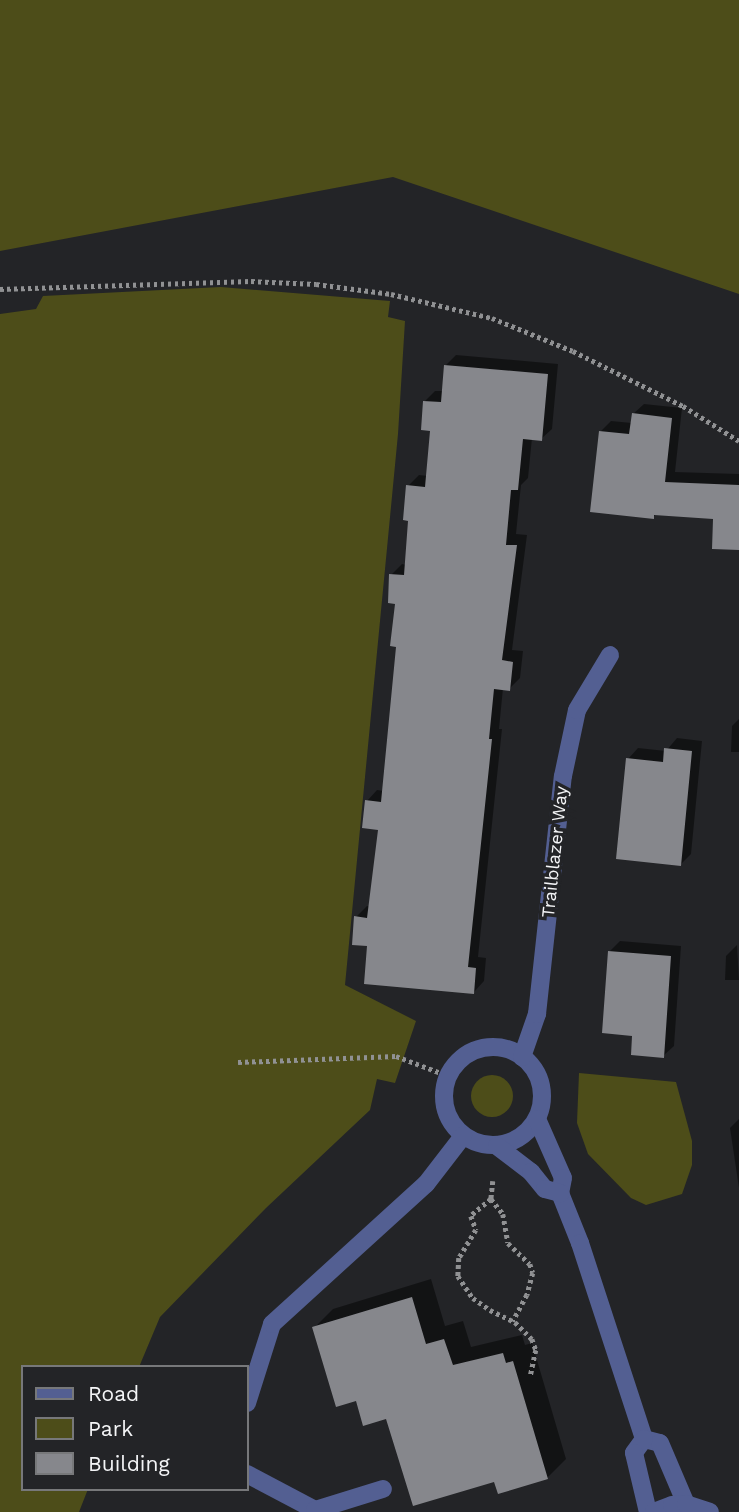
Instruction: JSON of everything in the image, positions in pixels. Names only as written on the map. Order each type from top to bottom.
[{"type":"street","name":"Trailblazer Way","points":[[522,1057],[537,1014],[563,776],[577,710],[610,655]]},
{"type":"street","points":[[497,1146],[528,1130],[537,1119],[542,1092],[532,1066],[522,1057],[494,1047],[478,1049],[465,1056],[449,1076],[444,1096],[446,1111],[463,1136],[476,1143],[497,1146],[531,1172],[545,1189],[560,1193]]},
{"type":"street","points":[[537,1119],[563,1178],[560,1193],[580,1243],[644,1439]]},
{"type":"street","points":[[248,1400],[272,1324],[426,1184],[463,1136]]},
{"type":"street","points":[[644,1439],[660,1443],[686,1504]]},
{"type":"street","points":[[644,1439],[634,1453],[648,1512]]},
{"type":"street","points":[[248,1475],[315,1510],[383,1489]]},
{"type":"street","points":[[654,1512],[672,1505],[686,1504],[710,1512]]},
{"type":"path","points":[[0,289],[251,281],[316,284],[391,294],[492,318],[573,351],[683,406],[739,441]]},
{"type":"path","points":[[238,1062],[396,1056],[449,1076]]},
{"type":"path","points":[[493,1181],[491,1199],[471,1216],[476,1230],[459,1258],[458,1276],[473,1298],[524,1328],[536,1350],[531,1374]]},
{"type":"path","points":[[491,1199],[503,1214],[508,1243],[530,1264],[533,1273],[527,1295],[513,1321]]},
{"type":"green space","points":[[0,0],[739,0],[739,294],[393,177],[0,251]]},
{"type":"green space","points":[[221,287],[390,301],[388,317],[405,321],[398,434],[345,985],[416,1021],[395,1083],[377,1079],[370,1110],[266,1208],[160,1317],[140,1365],[21,1365],[21,1491],[87,1491],[79,1512],[0,1512],[0,314],[36,309],[43,296]]},
{"type":"green space","points":[[579,1073],[676,1082],[692,1141],[692,1165],[682,1194],[646,1205],[631,1198],[588,1154],[577,1123]]},
{"type":"green space","points":[[492,1075],[507,1081],[513,1096],[507,1111],[492,1117],[477,1111],[471,1096],[477,1081]]},
{"type":"building","points":[[444,365],[548,374],[542,441],[523,439],[518,490],[511,490],[506,545],[517,545],[502,660],[513,662],[510,691],[494,689],[489,739],[492,739],[468,967],[476,968],[474,994],[364,984],[367,946],[352,945],[354,916],[367,918],[378,830],[362,828],[365,800],[381,802],[396,647],[390,646],[395,604],[388,603],[389,574],[404,575],[408,521],[403,520],[406,485],[425,487],[430,431],[421,430],[423,401],[441,402]]},
{"type":"building","points":[[632,413],[672,418],[665,482],[739,485],[739,550],[712,549],[713,519],[654,515],[654,519],[590,512],[599,431],[629,434]]},
{"type":"building","points":[[664,748],[692,751],[681,866],[616,859],[626,758],[663,762]]},
{"type":"building","points":[[608,951],[671,956],[664,1058],[631,1055],[632,1036],[602,1033]]},
{"type":"building","points":[[412,1297],[426,1344],[444,1339],[453,1365],[503,1353],[506,1363],[513,1361],[548,1479],[498,1494],[494,1482],[413,1506],[386,1419],[363,1426],[356,1401],[336,1407],[312,1327]]}]
